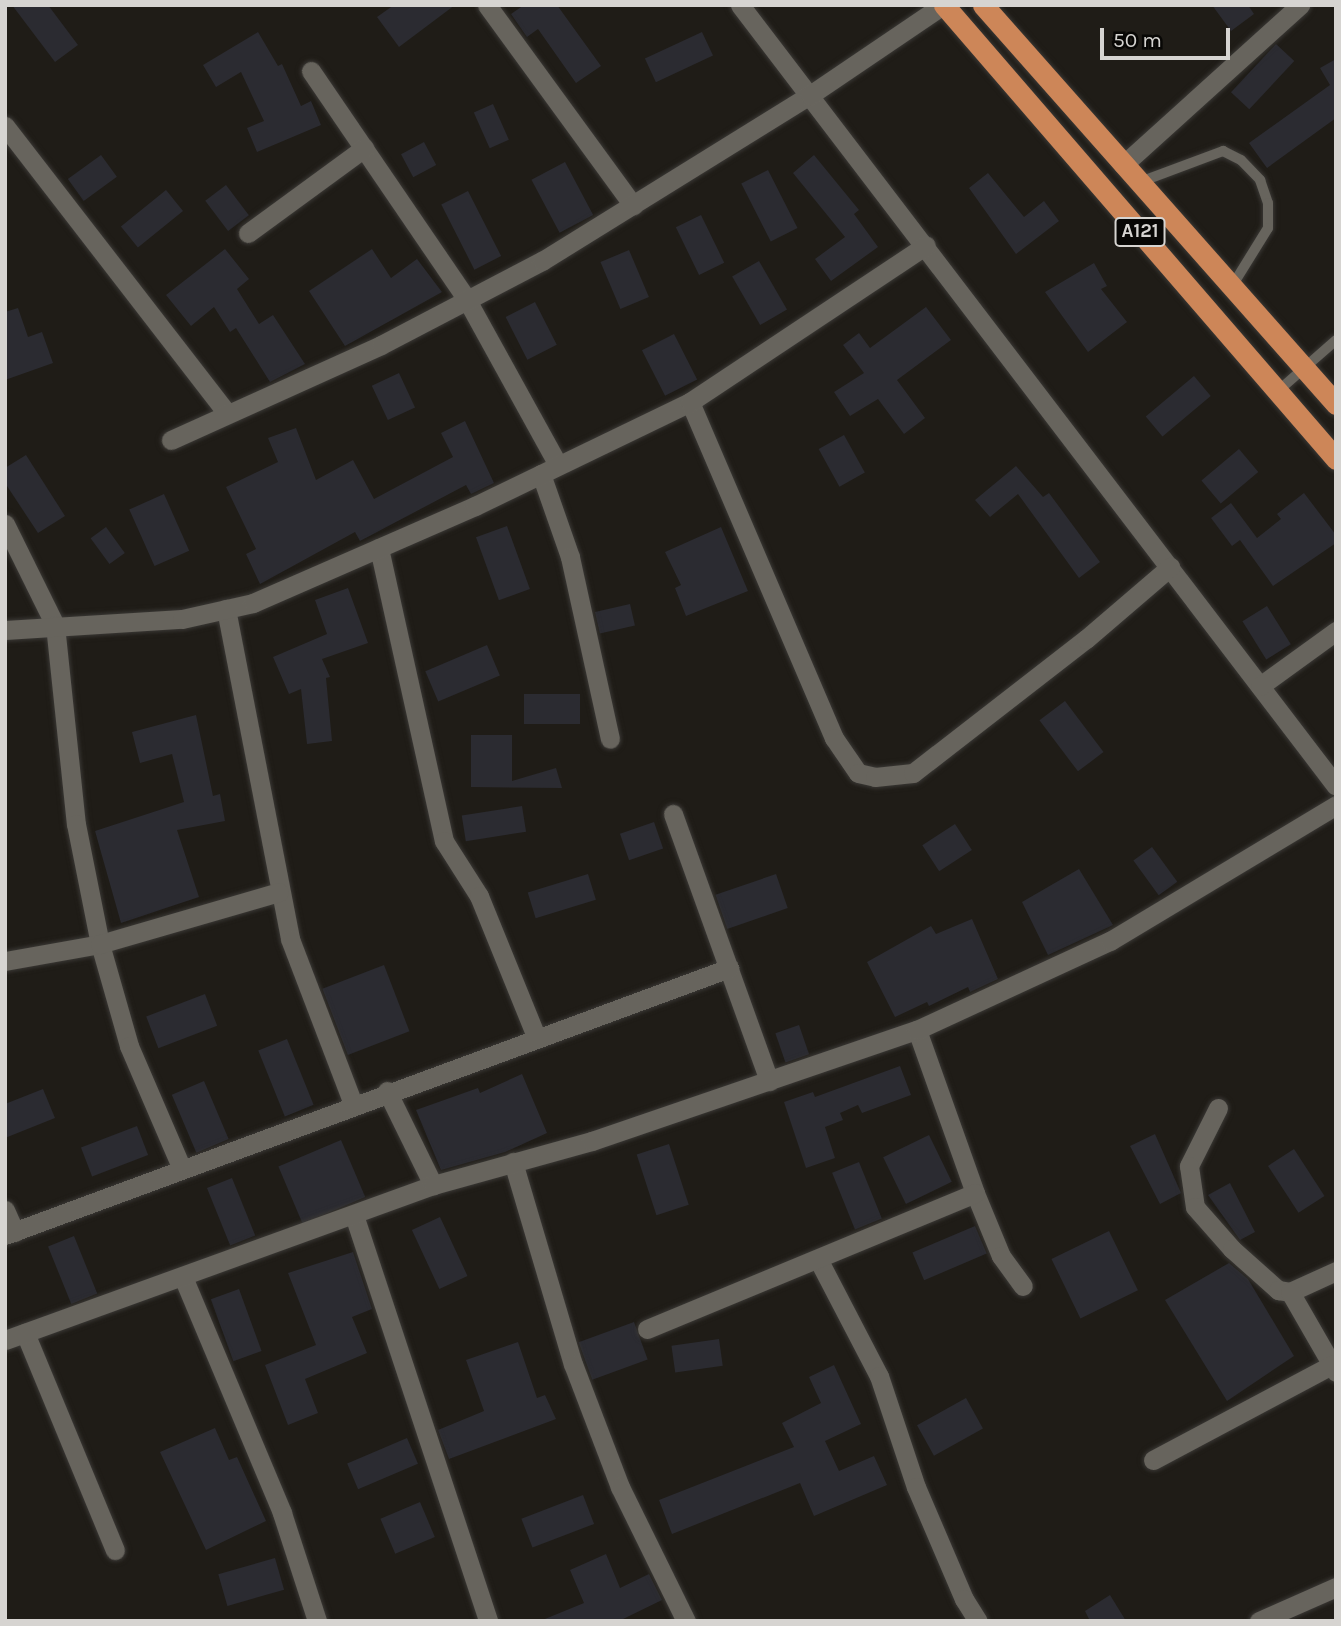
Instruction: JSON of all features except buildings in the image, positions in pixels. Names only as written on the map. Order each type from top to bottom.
[{"type":"highway","name":"A121","points":[[943,5],[1336,459]]},
{"type":"highway","name":"A121","points":[[983,5],[1230,290],[1336,404]]},
{"type":"street","points":[[487,5],[633,205]]},
{"type":"street","points":[[740,5],[926,245],[1336,786]]},
{"type":"street","points":[[171,440],[226,412],[381,345],[467,300],[633,205],[810,95],[943,5]]},
{"type":"street","points":[[1123,164],[1300,5]]},
{"type":"street","points":[[311,71],[467,300],[550,469],[610,739]]},
{"type":"street","points":[[5,126],[226,412]]},
{"type":"street","points":[[248,233],[364,148]]},
{"type":"street","points":[[5,630],[182,619],[253,603],[379,548],[690,402],[926,245]]},
{"type":"street","points":[[690,402],[834,738],[858,772],[875,777],[913,774],[1087,639],[1170,567]]},
{"type":"street","points":[[5,524],[55,625],[75,824],[100,944],[129,1046],[181,1167]]},
{"type":"street","points":[[379,548],[444,841],[478,897],[537,1039]]},
{"type":"street","points":[[226,610],[290,939],[353,1104]]},
{"type":"street","points":[[1260,686],[1336,631]]},
{"type":"street","points":[[5,1340],[183,1278],[433,1185],[592,1142],[917,1031],[1110,941],[1336,804]]},
{"type":"street","points":[[673,814],[769,1081]]},
{"type":"street","points":[[5,961],[100,944],[279,892]]},
{"type":"street","points":[[5,1210],[10,1233],[387,1091],[729,968]]},
{"type":"street","points":[[917,1031],[975,1193],[1001,1256],[1023,1286]]},
{"type":"street","points":[[387,1091],[433,1185]]},
{"type":"street","points":[[1218,1108],[1189,1166],[1195,1207],[1253,1269],[1278,1290],[1290,1292],[1336,1272]]},
{"type":"street","points":[[513,1162],[573,1364],[620,1487],[686,1621]]},
{"type":"street","points":[[647,1329],[975,1193]]},
{"type":"street","points":[[354,1215],[488,1621]]},
{"type":"street","points":[[818,1259],[879,1376],[916,1488],[964,1600],[978,1621]]},
{"type":"street","points":[[183,1278],[282,1513],[317,1621]]},
{"type":"street","points":[[1153,1460],[1334,1368],[1290,1292]]},
{"type":"street","points":[[25,1333],[115,1550]]},
{"type":"street","points":[[1271,1618],[1336,1587]]},
{"type":"lane","points":[[1139,183],[1223,151],[1241,160],[1260,180],[1268,203],[1268,228],[1230,290]]},
{"type":"lane","points":[[1278,392],[1336,340]]}]
